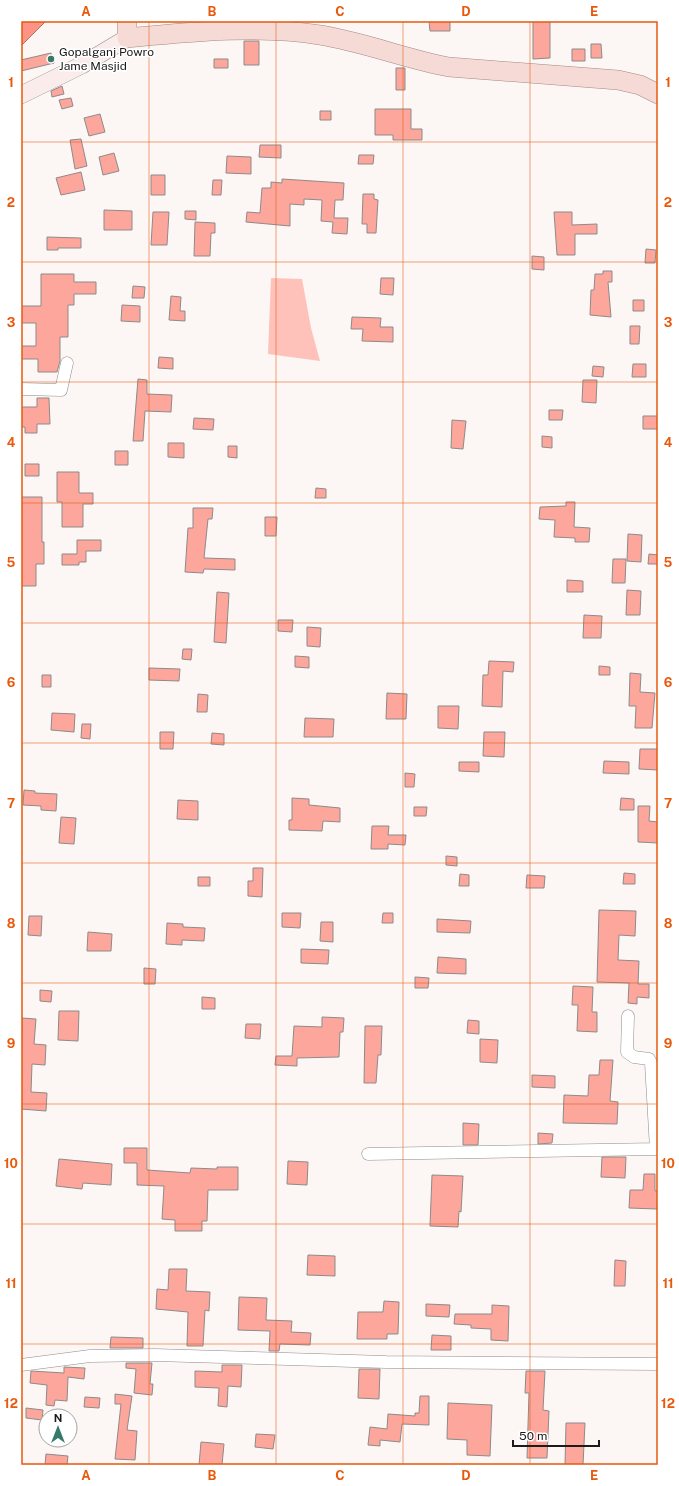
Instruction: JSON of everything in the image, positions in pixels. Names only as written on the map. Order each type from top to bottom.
[{"type":"main road","points":[[127,30],[241,29],[287,31],[354,42],[427,63],[449,67],[618,80],[640,85],[658,94]]},
{"type":"street","points":[[21,95],[82,65],[127,30]]},
{"type":"street","points":[[21,389],[61,390],[67,363]]},
{"type":"street","points":[[368,1154],[657,1149],[651,1063],[649,1059],[634,1057],[627,1052],[628,1016]]},
{"type":"street","points":[[21,1365],[90,1356],[155,1355],[386,1362],[658,1364]]},
{"type":"shaded area","points":[[21,21],[46,21],[21,46]]},
{"type":"shaded area","points":[[271,278],[302,279],[311,328],[320,361],[268,354]]},
{"type":"building","points":[[429,21],[450,21],[450,31],[430,31]]},
{"type":"building","points":[[533,21],[550,21],[550,58],[533,59]]},
{"type":"building","points":[[244,41],[259,41],[259,65],[244,65]]},
{"type":"building","points":[[591,44],[601,44],[602,58],[591,58]]},
{"type":"building","points":[[572,49],[585,49],[585,61],[572,61]]},
{"type":"building","points":[[51,53],[54,63],[21,71],[21,60]]},
{"type":"building","points":[[214,59],[228,59],[228,68],[214,68]]},
{"type":"building","points":[[396,68],[405,68],[405,90],[396,90]]},
{"type":"building","points":[[62,86],[64,94],[52,97],[51,91]]},
{"type":"building","points":[[71,98],[73,106],[62,109],[59,100]]},
{"type":"building","points":[[375,109],[411,109],[411,129],[422,129],[422,140],[393,140],[393,135],[375,135]]},
{"type":"building","points":[[320,111],[331,111],[331,120],[320,120]]},
{"type":"building","points":[[100,114],[105,132],[89,136],[84,118]]},
{"type":"building","points":[[81,139],[87,166],[75,169],[70,140]]},
{"type":"building","points":[[260,145],[281,145],[281,158],[259,157]]},
{"type":"building","points":[[114,153],[119,171],[103,175],[99,157]]},
{"type":"building","points":[[359,155],[374,155],[373,164],[358,164]]},
{"type":"building","points":[[227,156],[251,157],[251,174],[226,173]]},
{"type":"building","points":[[81,172],[85,190],[61,195],[56,178]]},
{"type":"building","points":[[151,175],[165,175],[165,195],[151,195]]},
{"type":"building","points":[[282,179],[344,183],[343,200],[335,200],[334,218],[348,218],[347,234],[332,233],[333,222],[321,221],[322,200],[304,199],[304,205],[290,204],[290,226],[246,222],[247,212],[260,213],[262,188],[271,188],[271,182],[282,183]]},
{"type":"building","points":[[213,180],[222,180],[221,195],[212,195]]},
{"type":"building","points":[[363,194],[374,194],[374,199],[378,200],[376,233],[367,233],[367,224],[362,224]]},
{"type":"building","points":[[104,210],[132,211],[132,230],[104,230]]},
{"type":"building","points":[[185,211],[196,211],[196,220],[185,219]]},
{"type":"building","points":[[153,212],[169,212],[167,245],[151,245]]},
{"type":"building","points":[[554,212],[572,212],[572,225],[597,224],[597,234],[575,234],[575,255],[557,255]]},
{"type":"building","points":[[195,222],[215,223],[215,233],[211,233],[210,256],[194,256]]},
{"type":"building","points":[[47,237],[81,238],[81,248],[58,248],[58,250],[47,250]]},
{"type":"building","points":[[646,249],[656,250],[655,263],[645,263]]},
{"type":"building","points":[[532,256],[544,257],[544,270],[532,269]]},
{"type":"building","points":[[603,271],[612,271],[612,282],[608,282],[611,317],[590,315],[591,290],[594,290],[595,274],[603,274]]},
{"type":"building","points":[[41,274],[74,274],[74,282],[96,282],[96,294],[74,294],[74,305],[68,305],[68,337],[60,337],[60,361],[57,372],[38,372],[38,359],[21,359],[21,346],[36,346],[36,323],[21,323],[21,306],[41,306]]},
{"type":"building","points":[[381,278],[394,278],[393,295],[380,294]]},
{"type":"building","points":[[133,286],[145,287],[144,298],[132,298]]},
{"type":"building","points":[[171,296],[181,297],[180,311],[185,311],[185,321],[169,320]]},
{"type":"building","points":[[633,300],[644,300],[644,311],[633,311]]},
{"type":"building","points":[[122,305],[140,306],[140,322],[121,321]]},
{"type":"building","points":[[352,317],[381,318],[380,327],[393,327],[393,342],[362,341],[363,329],[351,329]]},
{"type":"building","points":[[630,326],[640,326],[639,344],[630,344]]},
{"type":"building","points":[[159,357],[173,358],[173,369],[158,368]]},
{"type":"building","points":[[633,364],[646,364],[646,377],[632,377]]},
{"type":"building","points":[[593,366],[604,367],[603,377],[592,376]]},
{"type":"building","points":[[138,379],[147,380],[147,394],[172,395],[171,412],[145,411],[143,441],[133,441]]},
{"type":"building","points":[[583,380],[597,380],[596,403],[582,402]]},
{"type":"building","points":[[37,398],[49,398],[50,424],[37,424],[37,433],[25,433],[25,427],[21,427],[21,407],[37,407]]},
{"type":"building","points":[[549,410],[563,410],[562,420],[549,420]]},
{"type":"building","points":[[643,416],[658,416],[658,429],[643,429]]},
{"type":"building","points":[[194,418],[214,419],[213,430],[193,429]]},
{"type":"building","points":[[452,420],[466,421],[463,449],[451,448]]},
{"type":"building","points":[[542,436],[552,437],[552,448],[542,447]]},
{"type":"building","points":[[168,443],[184,443],[184,458],[168,457]]},
{"type":"building","points":[[228,446],[237,446],[237,458],[228,457]]},
{"type":"building","points":[[115,451],[128,451],[128,465],[115,465]]},
{"type":"building","points":[[25,464],[39,464],[39,476],[25,476]]},
{"type":"building","points":[[57,472],[79,472],[79,493],[93,493],[93,504],[83,504],[83,527],[62,527],[62,502],[57,502]]},
{"type":"building","points":[[316,488],[326,489],[326,498],[315,498]]},
{"type":"building","points":[[21,497],[42,497],[42,542],[44,542],[44,564],[36,564],[36,586],[21,586]]},
{"type":"building","points":[[566,502],[575,502],[574,527],[590,528],[589,542],[575,542],[575,538],[554,537],[555,520],[539,519],[540,507],[566,506]]},
{"type":"building","points":[[193,508],[213,508],[212,519],[208,519],[204,558],[235,559],[235,570],[204,569],[203,573],[185,572],[188,528],[193,528]]},
{"type":"building","points":[[265,517],[277,517],[276,536],[265,536]]},
{"type":"building","points":[[628,534],[642,535],[641,562],[627,561]]},
{"type":"building","points":[[77,540],[101,540],[101,551],[86,551],[86,562],[79,562],[79,565],[62,565],[62,554],[77,554]]},
{"type":"building","points":[[649,554],[658,555],[658,564],[648,564]]},
{"type":"building","points":[[613,559],[626,559],[625,583],[612,583]]},
{"type":"building","points":[[567,580],[583,581],[583,592],[567,592]]},
{"type":"building","points":[[627,590],[641,591],[640,615],[626,615]]},
{"type":"building","points":[[217,592],[229,593],[226,643],[214,642]]},
{"type":"building","points":[[584,615],[602,616],[601,638],[583,638]]},
{"type":"building","points":[[278,620],[293,620],[292,632],[278,631]]},
{"type":"building","points":[[307,627],[321,628],[320,647],[307,646]]},
{"type":"building","points":[[183,649],[192,649],[191,660],[182,659]]},
{"type":"building","points":[[295,656],[309,657],[309,668],[295,667]]},
{"type":"building","points":[[489,661],[514,662],[513,672],[503,671],[502,707],[482,706],[483,675],[488,675]]},
{"type":"building","points":[[599,666],[610,667],[610,675],[599,675]]},
{"type":"building","points":[[149,668],[180,669],[179,681],[149,680]]},
{"type":"building","points":[[630,673],[641,674],[640,692],[655,693],[652,728],[635,728],[636,706],[629,706]]},
{"type":"building","points":[[42,675],[51,675],[51,687],[42,687]]},
{"type":"building","points":[[387,693],[407,694],[406,719],[386,719]]},
{"type":"building","points":[[198,694],[208,695],[207,712],[197,712]]},
{"type":"building","points":[[438,706],[459,706],[458,729],[438,728]]},
{"type":"building","points":[[52,713],[75,714],[74,732],[51,730]]},
{"type":"building","points":[[305,718],[334,719],[333,737],[304,737]]},
{"type":"building","points":[[82,724],[91,724],[90,739],[81,738]]},
{"type":"building","points":[[160,732],[174,732],[173,749],[160,749]]},
{"type":"building","points":[[484,732],[505,732],[504,757],[483,756]]},
{"type":"building","points":[[212,733],[224,734],[224,745],[211,744]]},
{"type":"building","points":[[640,749],[658,749],[658,770],[639,769]]},
{"type":"building","points":[[604,761],[629,762],[629,774],[603,773]]},
{"type":"building","points":[[459,762],[479,762],[479,772],[459,771]]},
{"type":"building","points":[[405,773],[415,774],[414,787],[405,787]]},
{"type":"building","points":[[24,790],[35,791],[35,793],[57,794],[56,811],[41,810],[41,806],[23,805]]},
{"type":"building","points":[[292,798],[309,799],[309,805],[340,808],[340,822],[323,821],[322,831],[289,830],[289,820],[292,820]]},
{"type":"building","points":[[621,798],[634,799],[634,810],[620,810]]},
{"type":"building","points":[[178,800],[198,801],[198,820],[177,819]]},
{"type":"building","points":[[638,806],[650,806],[649,821],[658,822],[658,843],[638,842]]},
{"type":"building","points":[[414,807],[427,807],[426,816],[414,816]]},
{"type":"building","points":[[61,817],[76,818],[74,844],[59,843]]},
{"type":"building","points":[[372,826],[389,826],[388,835],[406,835],[405,845],[388,844],[388,849],[371,849]]},
{"type":"building","points":[[446,856],[457,857],[457,866],[446,865]]},
{"type":"building","points":[[253,868],[263,868],[262,897],[248,896],[248,881],[253,881]]},
{"type":"building","points":[[624,873],[635,874],[635,884],[623,884]]},
{"type":"building","points":[[460,874],[469,875],[469,886],[459,886]]},
{"type":"building","points":[[527,875],[545,876],[544,888],[526,888]]},
{"type":"building","points":[[198,877],[210,877],[210,886],[198,886]]},
{"type":"building","points":[[599,910],[636,911],[635,936],[619,935],[618,960],[639,961],[638,984],[649,984],[649,998],[637,997],[637,1004],[628,1003],[629,983],[597,982]]},
{"type":"building","points":[[282,913],[301,913],[300,928],[282,927]]},
{"type":"building","points":[[383,913],[393,913],[393,923],[382,923]]},
{"type":"building","points":[[29,916],[42,916],[41,936],[28,935]]},
{"type":"building","points":[[437,919],[471,921],[470,933],[437,932]]},
{"type":"building","points":[[321,922],[333,922],[333,942],[320,941]]},
{"type":"building","points":[[167,923],[183,924],[183,927],[205,928],[204,941],[182,940],[182,945],[166,944]]},
{"type":"building","points":[[88,932],[112,934],[111,951],[87,951]]},
{"type":"building","points":[[301,949],[329,950],[328,964],[301,963]]},
{"type":"building","points":[[438,957],[466,959],[466,974],[437,973]]},
{"type":"building","points":[[144,968],[156,969],[155,984],[144,984]]},
{"type":"building","points":[[415,977],[429,978],[428,988],[415,988]]},
{"type":"building","points":[[573,986],[593,987],[592,1012],[597,1012],[597,1032],[577,1031],[578,1005],[572,1005]]},
{"type":"building","points":[[40,990],[52,991],[51,1002],[40,1001]]},
{"type":"building","points":[[202,997],[215,998],[215,1009],[202,1009]]},
{"type":"building","points":[[59,1011],[79,1011],[78,1041],[58,1040]]},
{"type":"building","points":[[322,1017],[344,1018],[343,1032],[340,1032],[339,1057],[297,1058],[297,1066],[275,1065],[276,1056],[292,1056],[294,1026],[322,1027]]},
{"type":"building","points":[[22,1018],[36,1019],[34,1044],[46,1045],[45,1065],[32,1064],[31,1092],[47,1093],[46,1111],[21,1109]]},
{"type":"building","points":[[468,1020],[479,1021],[479,1034],[467,1033]]},
{"type":"building","points":[[246,1024],[261,1024],[260,1039],[245,1038]]},
{"type":"building","points":[[365,1026],[382,1026],[381,1055],[378,1055],[376,1083],[364,1083]]},
{"type":"building","points":[[480,1039],[498,1040],[497,1063],[480,1062]]},
{"type":"building","points":[[600,1060],[613,1060],[610,1101],[618,1102],[617,1124],[563,1123],[564,1095],[588,1096],[589,1075],[599,1075]]},
{"type":"building","points":[[532,1075],[555,1076],[555,1088],[532,1087]]},
{"type":"building","points":[[463,1123],[479,1124],[478,1145],[463,1145]]},
{"type":"building","points":[[538,1133],[553,1134],[552,1143],[538,1144]]},
{"type":"building","points":[[124,1148],[147,1148],[147,1170],[190,1173],[191,1168],[217,1169],[217,1167],[238,1167],[238,1190],[208,1190],[207,1221],[202,1221],[202,1231],[175,1231],[175,1220],[162,1219],[164,1186],[137,1185],[137,1163],[124,1163]]},
{"type":"building","points":[[602,1157],[626,1157],[625,1178],[601,1177]]},
{"type":"building","points":[[59,1159],[112,1164],[111,1185],[83,1183],[82,1189],[56,1186]]},
{"type":"building","points":[[288,1161],[308,1162],[307,1185],[287,1184]]},
{"type":"building","points":[[644,1174],[655,1174],[655,1191],[658,1191],[657,1209],[629,1208],[630,1190],[643,1190]]},
{"type":"building","points":[[432,1175],[463,1176],[461,1212],[459,1211],[458,1227],[430,1226]]},
{"type":"building","points":[[308,1255],[335,1256],[335,1276],[307,1275]]},
{"type":"building","points":[[615,1260],[626,1261],[625,1286],[614,1286]]},
{"type":"building","points":[[169,1269],[187,1269],[186,1291],[210,1292],[209,1311],[205,1310],[203,1346],[187,1346],[188,1312],[156,1309],[157,1289],[168,1290]]},
{"type":"building","points":[[239,1297],[267,1298],[266,1320],[292,1321],[291,1332],[311,1333],[310,1345],[280,1344],[279,1351],[269,1351],[270,1331],[238,1330]]},
{"type":"building","points":[[384,1301],[399,1302],[398,1334],[387,1334],[387,1339],[357,1339],[358,1312],[383,1312]]},
{"type":"building","points":[[426,1304],[450,1305],[449,1317],[426,1316]]},
{"type":"building","points":[[492,1305],[509,1306],[508,1341],[491,1340],[491,1329],[471,1328],[471,1325],[454,1324],[455,1314],[492,1314]]},
{"type":"building","points":[[432,1335],[451,1336],[451,1350],[431,1350]]},
{"type":"building","points":[[111,1337],[143,1338],[143,1348],[110,1348]]},
{"type":"building","points":[[126,1363],[152,1363],[150,1384],[153,1384],[152,1395],[134,1393],[136,1369],[126,1368]]},
{"type":"building","points":[[222,1365],[242,1365],[241,1387],[228,1386],[227,1407],[218,1406],[219,1388],[195,1387],[195,1371],[222,1372]]},
{"type":"building","points":[[64,1367],[85,1368],[84,1379],[68,1377],[67,1401],[55,1400],[54,1406],[46,1405],[47,1385],[30,1383],[31,1371],[64,1373]]},
{"type":"building","points":[[359,1369],[380,1369],[379,1399],[358,1398]]},
{"type":"building","points":[[526,1371],[545,1371],[543,1410],[549,1411],[547,1458],[527,1458],[529,1393],[525,1393]]},
{"type":"building","points":[[115,1394],[132,1396],[127,1430],[137,1431],[135,1460],[115,1459],[121,1404],[115,1404]]},
{"type":"building","points":[[420,1396],[429,1396],[429,1425],[402,1424],[400,1442],[380,1440],[380,1446],[368,1445],[370,1427],[387,1429],[388,1414],[415,1416],[415,1413],[419,1413]]},
{"type":"building","points":[[85,1397],[100,1398],[99,1408],[84,1407]]},
{"type":"building","points":[[448,1403],[492,1405],[490,1456],[467,1455],[467,1440],[447,1439]]},
{"type":"building","points":[[26,1408],[38,1409],[38,1420],[26,1418]]},
{"type":"building","points":[[566,1423],[585,1423],[583,1465],[565,1465]]},
{"type":"building","points":[[256,1434],[275,1435],[273,1449],[255,1447]]},
{"type":"building","points":[[201,1442],[224,1444],[222,1465],[199,1465]]},
{"type":"building","points":[[46,1454],[68,1456],[67,1465],[45,1465]]},
{"type":"place","name":"Gopalganj Powro Jame Masjid","points":[[51,59]]}]
